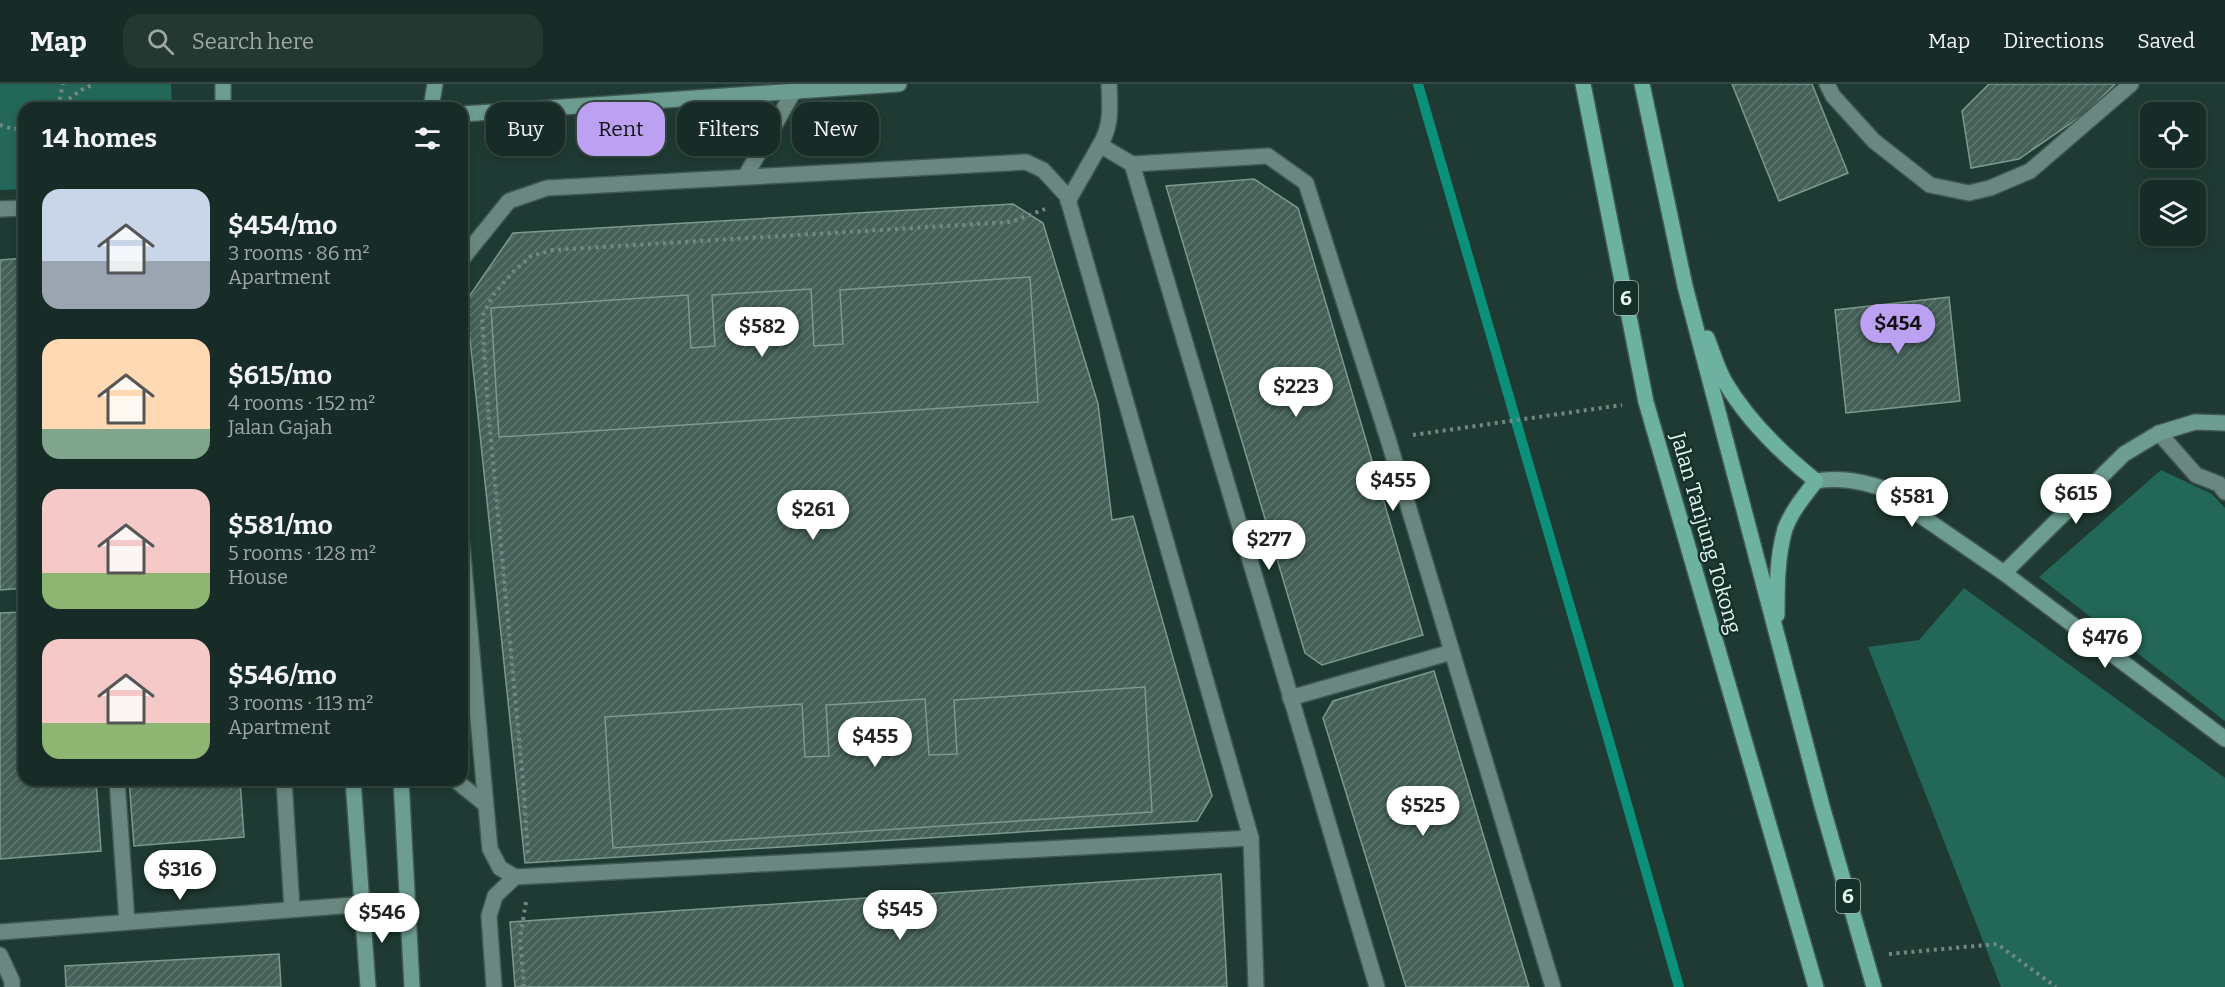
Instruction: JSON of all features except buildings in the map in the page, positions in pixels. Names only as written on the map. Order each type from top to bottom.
[{"type":"main road","name":"Jalan Tanjung Tokong","points":[[1583,84],[1646,402],[1816,987]]},
{"type":"main road","name":"Jalan Tanjung Tokong","points":[[1642,84],[1685,286],[1776,632],[1874,987]]},
{"type":"main road","points":[[1685,286],[1724,379],[1739,405],[1790,460],[1816,482],[1802,499],[1785,528],[1778,567],[1776,632]]},
{"type":"street","points":[[223,84],[224,102]]},
{"type":"street","points":[[432,102],[435,84]]},
{"type":"street","points":[[468,114],[900,84]]},
{"type":"street","points":[[1068,201],[1106,134],[1110,121],[1109,84]]},
{"type":"street","points":[[1827,84],[1833,96],[1874,141],[1930,185],[1969,194],[2030,171],[2131,84]]},
{"type":"street","points":[[745,177],[794,91]]},
{"type":"street","points":[[1100,145],[1132,164],[1268,156],[1306,183],[1388,439],[1553,987]]},
{"type":"street","points":[[468,252],[509,201],[547,188],[1026,162],[1043,170],[1067,196],[1251,838],[1256,987]]},
{"type":"street","points":[[1132,164],[1377,987]]},
{"type":"street","points":[[0,209],[18,208]]},
{"type":"street","points":[[2004,573],[2124,454],[2159,433],[2195,422],[2225,423]]},
{"type":"street","points":[[2159,433],[2196,475],[2219,484],[2225,492]]},
{"type":"street","points":[[1816,482],[1830,479],[1857,481],[1879,487],[2004,573],[2225,739]]},
{"type":"street","points":[[468,613],[490,849],[500,868],[523,877],[1251,838]]},
{"type":"street","points":[[1290,698],[1452,652]]},
{"type":"street","points":[[117,786],[127,922]]},
{"type":"street","points":[[284,786],[292,909]]},
{"type":"street","points":[[353,786],[368,987]]},
{"type":"street","points":[[401,786],[412,987]]},
{"type":"street","points":[[463,786],[485,804]]},
{"type":"street","points":[[494,987],[489,916],[495,896],[523,877]]},
{"type":"street","points":[[0,932],[406,901]]},
{"type":"street","points":[[0,955],[12,981],[12,987]]},
{"type":"path","points":[[58,102],[63,84]]},
{"type":"path","points":[[65,102],[94,84]]},
{"type":"path","points":[[0,125],[18,129]]},
{"type":"path","points":[[524,987],[520,938],[523,877],[522,769],[488,408],[482,317],[493,295],[531,256],[553,250],[1011,222],[1068,201]]},
{"type":"path","points":[[1388,439],[1646,402]]},
{"type":"path","points":[[1864,956],[1997,944],[2056,987]]},
{"type":"green space","points":[[0,84],[171,84],[172,102],[18,102],[18,189],[0,190]]},
{"type":"green space","points":[[2161,470],[2212,494],[2225,508],[2225,721],[2039,577]]},
{"type":"green space","points":[[1964,588],[2225,778],[2225,987],[2001,987],[1868,647],[1919,640]]},
{"type":"waterway","points":[[1418,84],[1679,987]]}]
